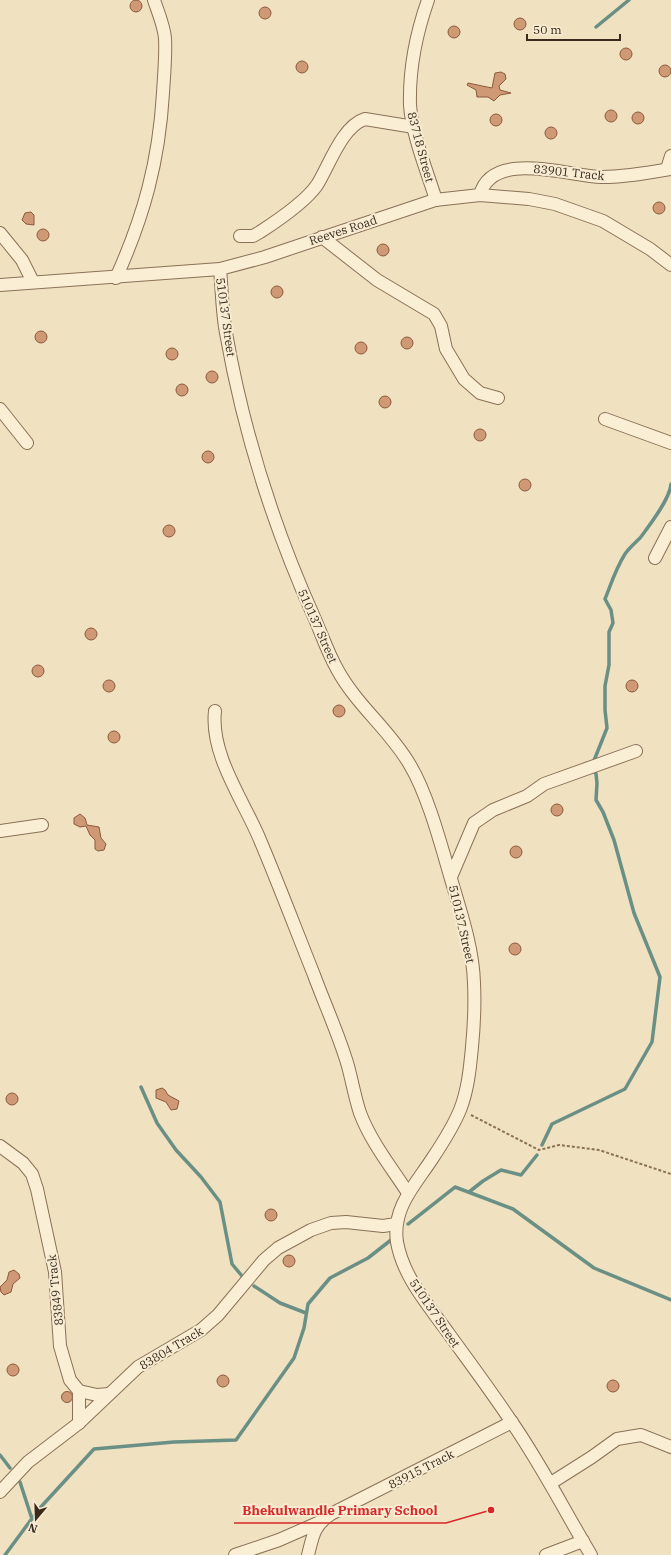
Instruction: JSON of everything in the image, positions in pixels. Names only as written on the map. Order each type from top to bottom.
[{"type":"street","points":[[116,278],[133,240],[156,162],[160,131],[165,37],[154,0]]},
{"type":"street","name":"83718 Street","points":[[428,0],[415,46],[411,76],[410,106],[414,127],[436,200]]},
{"type":"street","points":[[240,236],[253,236],[260,232],[301,201],[316,186],[338,146],[358,122],[365,119],[414,127]]},
{"type":"street","points":[[669,169],[671,156]]},
{"type":"street","name":"83901 Track","points":[[480,195],[481,188],[487,180],[498,173],[510,169],[528,168],[601,177],[643,174],[669,169]]},
{"type":"street","name":"Reeves Road","points":[[0,286],[33,282],[116,278],[220,269],[265,257],[436,200],[480,195],[536,200],[555,204],[596,218],[626,233],[650,249],[671,266]]},
{"type":"street","points":[[0,233],[22,260],[33,282]]},
{"type":"street","points":[[322,238],[377,280],[434,314],[440,326],[446,349],[464,379],[480,393],[498,398]]},
{"type":"street","name":"510137 Street","points":[[220,269],[227,337],[240,398],[274,519],[299,585],[336,668],[354,696],[384,731],[410,765],[423,793],[469,942],[474,981],[474,1027],[470,1073],[461,1108],[433,1158],[408,1193],[400,1208],[396,1224],[397,1242],[404,1265],[417,1290],[512,1422],[551,1483],[591,1555]]},
{"type":"street","points":[[0,409],[27,443]]},
{"type":"street","points":[[605,419],[671,443]]},
{"type":"street","points":[[655,558],[671,527]]},
{"type":"street","points":[[215,711],[214,720],[216,738],[224,761],[232,782],[260,840],[313,974],[348,1065],[360,1112],[373,1140],[408,1193]]},
{"type":"street","points":[[450,877],[474,823],[493,810],[527,796],[544,784],[636,751]]},
{"type":"street","points":[[0,831],[42,825]]},
{"type":"street","name":"83849 Track","points":[[0,1146],[23,1162],[32,1174],[37,1188],[55,1272],[60,1346],[70,1380],[79,1392]]},
{"type":"street","name":"83804 Track","points":[[0,1492],[28,1462],[79,1423],[138,1367],[201,1330],[231,1301],[264,1260],[294,1238],[331,1223],[346,1222],[384,1226],[396,1224]]},
{"type":"street","points":[[79,1423],[79,1392],[97,1395],[108,1394]]},
{"type":"street","name":"83915 Track","points":[[235,1555],[279,1540],[320,1522],[331,1514],[512,1422]]},
{"type":"street","points":[[551,1483],[617,1439],[641,1435],[671,1448]]},
{"type":"street","points":[[308,1555],[312,1538],[320,1522]]},
{"type":"street","points":[[546,1555],[583,1541]]},
{"type":"path","points":[[461,1108],[485,1123],[539,1150],[559,1145],[599,1150],[671,1174]]},
{"type":"building","points":[[134,0],[138,0],[142,6],[138,12],[134,12],[130,8],[130,4]]},
{"type":"building","points":[[263,7],[267,7],[271,13],[267,19],[263,19],[259,15],[259,11]]},
{"type":"building","points":[[518,18],[522,18],[526,24],[522,30],[518,30],[514,26],[514,22]]},
{"type":"building","points":[[452,26],[456,26],[460,32],[456,38],[452,38],[448,34],[448,30]]},
{"type":"building","points":[[624,48],[628,48],[632,54],[628,60],[624,60],[620,56],[620,52]]},
{"type":"building","points":[[300,61],[304,61],[308,67],[304,73],[300,73],[296,69],[296,65]]},
{"type":"building","points":[[663,65],[667,65],[671,71],[667,77],[663,77],[659,73],[659,69]]},
{"type":"building","points":[[501,72],[505,74],[506,79],[499,86],[500,90],[511,93],[500,95],[494,101],[488,97],[477,97],[476,90],[467,85],[468,83],[492,88],[495,73]]},
{"type":"building","points":[[609,110],[613,110],[617,116],[613,122],[609,122],[605,118],[605,114]]},
{"type":"building","points":[[636,112],[640,112],[644,118],[640,124],[636,124],[632,120],[632,116]]},
{"type":"building","points":[[494,114],[498,114],[502,120],[498,126],[494,126],[490,122],[490,118]]},
{"type":"building","points":[[549,127],[553,127],[557,133],[553,139],[549,139],[545,135],[545,131]]},
{"type":"building","points":[[657,202],[661,202],[665,208],[661,214],[657,214],[653,210],[653,206]]},
{"type":"building","points":[[31,212],[34,215],[34,225],[26,224],[22,220],[25,213]]},
{"type":"building","points":[[41,229],[45,229],[49,235],[45,241],[41,241],[37,237],[37,233]]},
{"type":"building","points":[[381,244],[385,244],[389,250],[385,256],[381,256],[377,252],[377,248]]},
{"type":"building","points":[[275,286],[279,286],[283,292],[279,298],[275,298],[271,294],[271,290]]},
{"type":"building","points":[[39,331],[43,331],[47,337],[43,343],[39,343],[35,339],[35,335]]},
{"type":"building","points":[[405,337],[409,337],[413,343],[409,349],[405,349],[401,345],[401,341]]},
{"type":"building","points":[[359,342],[363,342],[367,348],[363,354],[359,354],[355,350],[355,346]]},
{"type":"building","points":[[170,348],[174,348],[178,354],[174,360],[170,360],[166,356],[166,352]]},
{"type":"building","points":[[210,371],[214,371],[218,377],[214,383],[210,383],[206,379],[206,375]]},
{"type":"building","points":[[180,384],[184,384],[188,390],[184,396],[180,396],[176,392],[176,388]]},
{"type":"building","points":[[383,396],[387,396],[391,402],[387,408],[383,408],[379,404],[379,400]]},
{"type":"building","points":[[478,429],[482,429],[486,435],[482,441],[478,441],[474,437],[474,433]]},
{"type":"building","points":[[206,451],[210,451],[214,457],[210,463],[206,463],[202,459],[202,455]]},
{"type":"building","points":[[523,479],[527,479],[531,485],[527,491],[523,491],[519,487],[519,483]]},
{"type":"building","points":[[167,525],[171,525],[175,531],[171,537],[167,537],[163,533],[163,529]]},
{"type":"building","points":[[89,628],[93,628],[97,634],[93,640],[89,640],[85,636],[85,632]]},
{"type":"building","points":[[36,665],[40,665],[44,671],[40,677],[36,677],[32,673],[32,669]]},
{"type":"building","points":[[107,680],[111,680],[115,686],[111,692],[107,692],[103,688],[103,684]]},
{"type":"building","points":[[630,680],[634,680],[638,686],[634,692],[630,692],[626,688],[626,684]]},
{"type":"building","points":[[337,705],[341,705],[345,711],[341,717],[337,717],[333,713],[333,709]]},
{"type":"building","points":[[112,731],[116,731],[120,737],[116,743],[112,743],[108,739],[108,735]]},
{"type":"building","points":[[555,804],[559,804],[563,810],[559,816],[555,816],[551,812],[551,808]]},
{"type":"building","points":[[80,814],[85,818],[87,825],[99,827],[101,838],[106,844],[104,850],[98,851],[95,849],[95,840],[90,835],[86,826],[80,827],[74,824],[74,818]]},
{"type":"building","points":[[514,846],[518,846],[522,852],[518,858],[514,858],[510,854],[510,850]]},
{"type":"building","points":[[513,943],[517,943],[521,949],[517,955],[513,955],[509,951],[509,947]]},
{"type":"building","points":[[162,1088],[168,1095],[179,1101],[177,1109],[171,1110],[166,1102],[156,1098],[156,1090]]},
{"type":"building","points":[[10,1093],[14,1093],[18,1099],[14,1105],[10,1105],[6,1101],[6,1097]]},
{"type":"building","points":[[269,1209],[273,1209],[277,1215],[273,1221],[269,1221],[265,1217],[265,1213]]},
{"type":"building","points":[[287,1255],[291,1255],[295,1261],[291,1267],[287,1267],[283,1263],[283,1259]]},
{"type":"building","points":[[14,1270],[19,1274],[20,1278],[13,1284],[11,1292],[4,1295],[1,1292],[0,1287],[7,1280],[9,1272]]},
{"type":"building","points":[[11,1364],[15,1364],[19,1370],[15,1376],[11,1376],[7,1372],[7,1368]]},
{"type":"building","points":[[221,1375],[225,1375],[229,1381],[225,1387],[221,1387],[217,1383],[217,1379]]},
{"type":"building","points":[[611,1380],[615,1380],[619,1386],[615,1392],[611,1392],[607,1388],[607,1384]]},
{"type":"building","points":[[67,1391],[71,1393],[73,1397],[71,1401],[67,1403],[63,1401],[61,1397],[63,1393]]},
{"type":"waterway","points":[[596,27],[629,0]]},
{"type":"waterway","points":[[593,763],[607,728],[605,686],[609,665],[609,632],[613,623],[611,610],[605,599],[622,559],[628,550],[640,538],[658,512],[667,497],[671,484]]},
{"type":"waterway","points":[[542,1145],[552,1124],[625,1089],[652,1042],[660,977],[634,913],[614,840],[603,812],[596,800],[597,783],[596,774],[593,769]]},
{"type":"waterway","points":[[141,1087],[157,1123],[176,1150],[201,1177],[220,1202],[232,1264],[242,1276]]},
{"type":"waterway","points":[[469,1192],[501,1170],[521,1175],[537,1155]]},
{"type":"waterway","points":[[408,1224],[455,1187],[513,1209],[594,1268],[671,1300]]},
{"type":"waterway","points":[[5,1555],[39,1509],[94,1449],[174,1442],[236,1440],[294,1358],[304,1328],[308,1304],[330,1278],[368,1258],[391,1240]]},
{"type":"waterway","points":[[254,1286],[280,1303],[306,1313]]},
{"type":"waterway","points":[[0,1455],[10,1468]]},
{"type":"waterway","points":[[20,1482],[32,1519]]},
{"type":"place","name":"Bhekulwandle Primary School","points":[[491,1510]]}]
